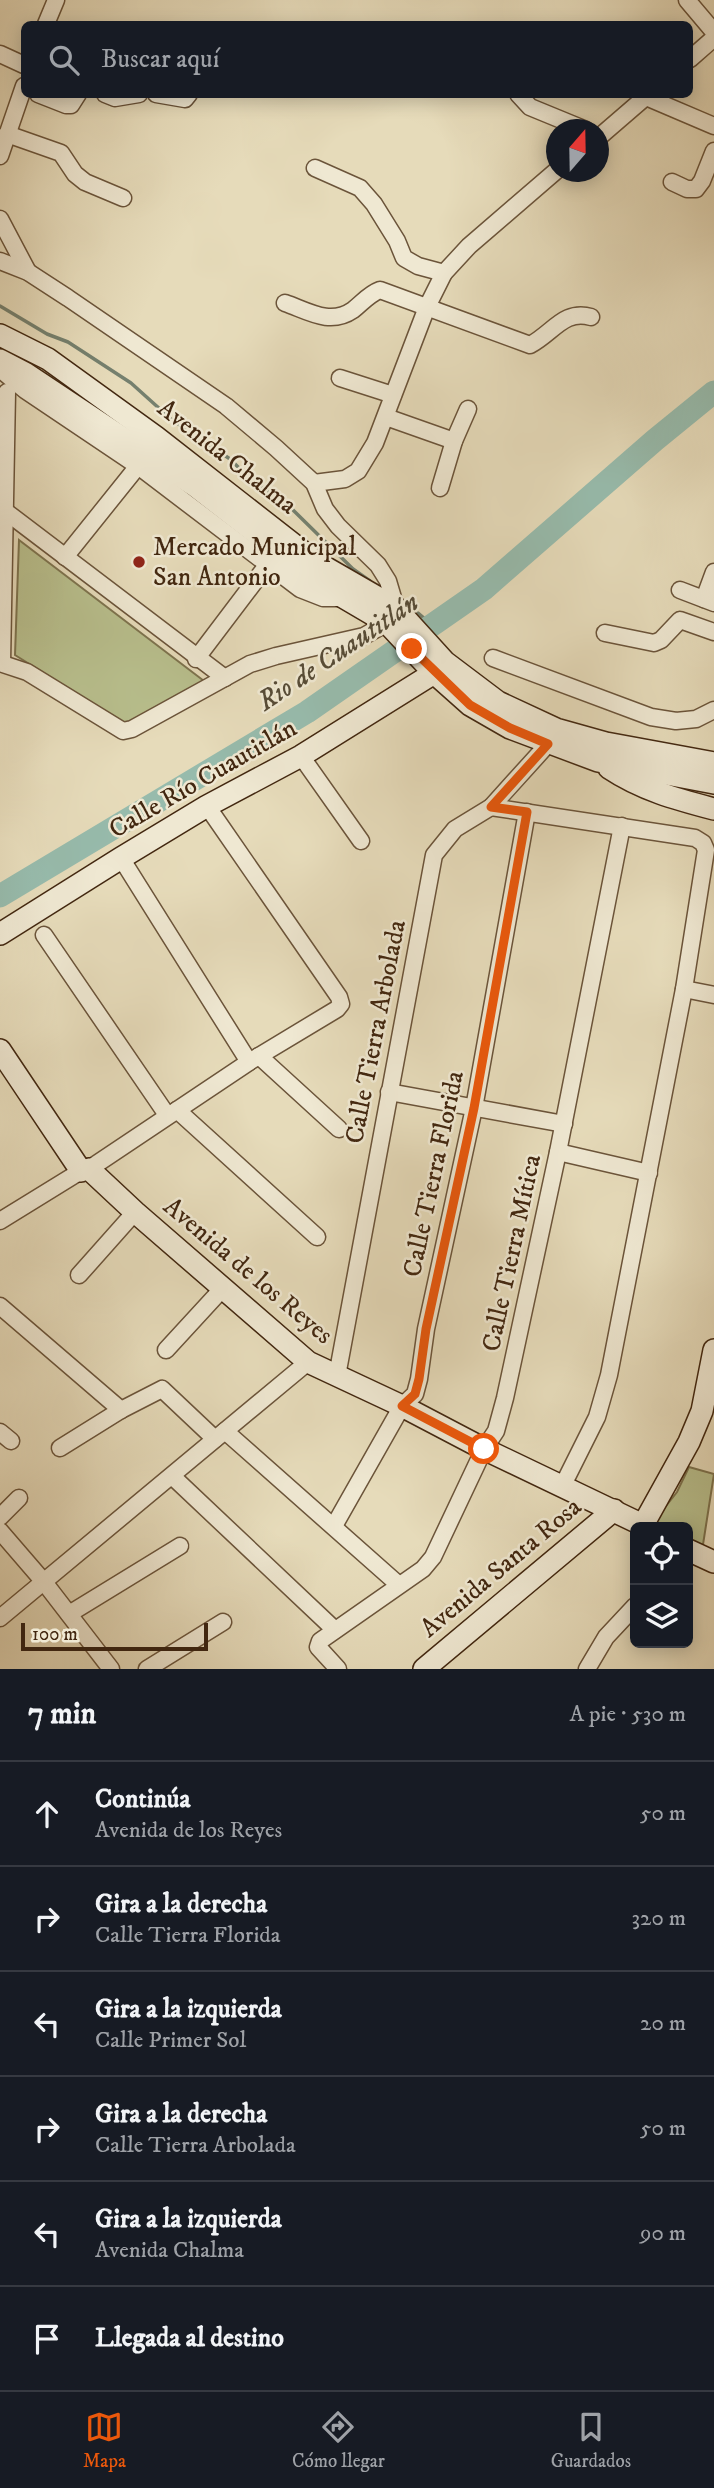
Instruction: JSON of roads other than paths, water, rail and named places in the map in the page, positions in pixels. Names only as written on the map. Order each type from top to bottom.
[{"type":"street","points":[[47,21],[56,0]]},
{"type":"street","points":[[687,0],[714,32]]},
{"type":"street","points":[[693,56],[714,38]]},
{"type":"street","points":[[0,54],[21,64]]},
{"type":"street","points":[[0,156],[7,134],[7,111],[21,97]]},
{"type":"street","points":[[48,98],[66,105],[71,105],[75,98]]},
{"type":"street","points":[[522,98],[530,107],[559,119]]},
{"type":"street","points":[[609,124],[645,98]]},
{"type":"street","points":[[652,98],[714,126]]},
{"type":"street","points":[[7,134],[61,153],[75,174],[85,182],[123,198]]},
{"type":"street","points":[[672,182],[687,189],[696,189],[714,151]]},
{"type":"street","points":[[315,168],[360,188],[374,204],[397,240],[404,258],[418,266],[444,273]]},
{"type":"street","points":[[314,483],[345,479],[358,471],[375,443],[427,307],[444,273],[469,246],[546,180]]},
{"type":"street","points":[[0,219],[28,272]]},
{"type":"street","points":[[0,261],[28,272],[226,406],[314,483],[325,509],[338,526],[379,565],[388,581],[403,625],[250,664],[132,729],[123,731],[27,672],[1,663],[7,392]]},
{"type":"street","points":[[285,303],[331,319],[342,316],[380,290],[530,345],[569,317],[579,313],[591,317]]},
{"type":"street","name":"Avenida Chalma","points":[[0,335],[48,359],[156,437],[316,562],[403,625],[445,662],[498,702],[556,729],[606,743],[714,763]]},
{"type":"street","name":"Avenida Chalma","points":[[0,360],[25,373],[195,486],[324,586],[403,625],[434,673],[470,705],[510,728],[598,761],[714,783]]},
{"type":"street","points":[[0,369],[25,390],[138,466],[300,589],[314,596],[345,597]]},
{"type":"street","points":[[340,377],[393,395]]},
{"type":"street","points":[[440,488],[454,441],[468,409]]},
{"type":"street","points":[[386,417],[454,441]]},
{"type":"street","points":[[65,557],[138,466]]},
{"type":"street","points":[[5,511],[196,659],[225,678]]},
{"type":"street","points":[[196,659],[268,564]]},
{"type":"street","points":[[680,590],[709,601],[714,572]]},
{"type":"street","points":[[605,633],[654,643],[661,640],[680,620],[714,632]]},
{"type":"street","points":[[493,658],[651,717],[676,721],[696,719],[713,710]]},
{"type":"street","name":"Calle Río Cuautitlán","points":[[0,934],[207,806],[301,756],[434,673]]},
{"type":"street","name":"Calle Tierra Arbolada","points":[[337,1376],[434,855],[455,829],[491,807],[548,744]]},
{"type":"street","points":[[301,756],[361,841]]},
{"type":"street","points":[[598,761],[628,781],[652,792],[714,809]]},
{"type":"street","points":[[0,1221],[85,1170],[341,1004],[339,997],[207,806]]},
{"type":"street","points":[[491,807],[695,838],[703,843],[706,850],[684,989],[609,1375],[597,1416],[562,1487]]},
{"type":"street","name":"Calle Tierra Florida","points":[[334,1526],[402,1406],[415,1394],[426,1329],[474,1108],[527,812]]},
{"type":"street","name":"Calle Tierra Mítica","points":[[335,1630],[422,1569],[433,1557],[484,1449],[496,1431],[564,1124],[622,826]]},
{"type":"street","points":[[121,858],[254,1059],[339,1129]]},
{"type":"street","points":[[44,935],[172,1113],[317,1237]]},
{"type":"street","points":[[684,989],[714,995]]},
{"type":"street","name":"Avenida de los Reyes","points":[[0,1050],[85,1170],[307,1362],[637,1522]]},
{"type":"street","points":[[389,1092],[564,1124]]},
{"type":"street","points":[[558,1152],[649,1173]]},
{"type":"street","points":[[79,1275],[135,1212]]},
{"type":"street","points":[[166,1350],[223,1288]]},
{"type":"street","points":[[0,1306],[121,1410]]},
{"type":"street","points":[[647,1522],[702,1411],[714,1350]]},
{"type":"street","points":[[0,1619],[307,1362]]},
{"type":"street","points":[[60,1448],[121,1410],[162,1389],[334,1526],[399,1585]]},
{"type":"street","points":[[172,1476],[335,1630],[320,1641],[318,1647],[338,1669]]},
{"type":"street","points":[[0,1517],[19,1498]]},
{"type":"street","name":"Avenida Santa Rosa","points":[[424,1669],[614,1510]]},
{"type":"street","points":[[0,1531],[44,1582],[110,1669]]},
{"type":"street","points":[[69,1614],[180,1546]]},
{"type":"street","points":[[693,1552],[714,1562]]},
{"type":"street","points":[[587,1669],[606,1637],[630,1611]]},
{"type":"street","points":[[147,1669],[223,1622]]},
{"type":"waterway","points":[[0,306],[47,334],[68,342],[131,383],[171,419],[230,459],[293,510],[353,569],[370,581]]},
{"type":"waterway","name":"Rio de Cuautitlán","points":[[0,896],[307,712],[484,589],[714,392]]},
{"type":"waterway","points":[[418,613],[432,625]]},
{"type":"place","name":"Mercado Municipal San Antonio","points":[[139,562]]}]
